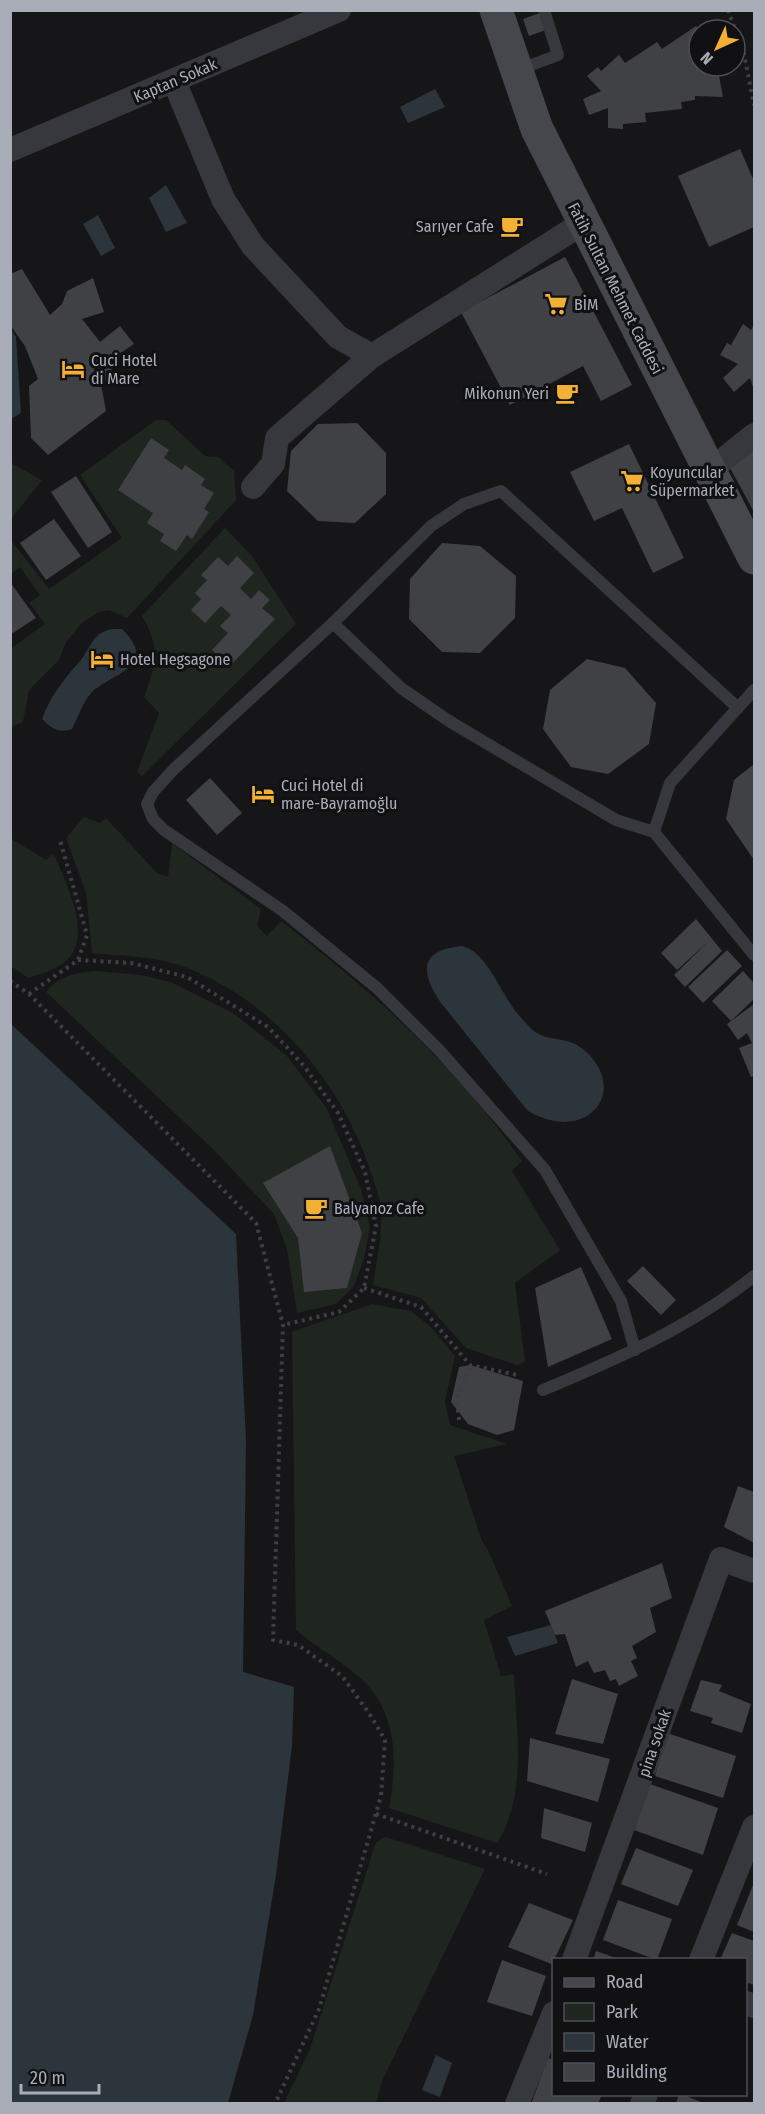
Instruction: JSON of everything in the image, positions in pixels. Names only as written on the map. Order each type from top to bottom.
[{"type":"street","name":"Kaptan Sokak","points":[[10,150],[339,10]]},
{"type":"street","name":"Fatih Sultan Mehmet Caddesi","points":[[496,10],[514,71],[537,129],[754,558]]},
{"type":"street","points":[[174,81],[223,199],[253,246],[338,337],[372,356]]},
{"type":"street","points":[[253,487],[273,464],[277,438],[372,356],[583,223]]},
{"type":"street","points":[[709,471],[754,435]]},
{"type":"street","name":"pina sokak","points":[[574,1958],[721,1559],[754,1571]]},
{"type":"street","points":[[701,1958],[754,1827]]},
{"type":"street","points":[[517,2103],[552,2018]]},
{"type":"lane","points":[[514,71],[558,55],[544,10]]},
{"type":"lane","points":[[635,1350],[621,1301],[545,1170],[440,1051],[377,987],[283,911],[164,830],[153,819],[147,804],[153,792],[174,769],[333,623],[431,526],[464,504],[501,491],[738,708]]},
{"type":"lane","points":[[333,623],[401,688],[449,721],[616,820],[654,831],[754,955]]},
{"type":"lane","points":[[654,831],[670,783],[754,690]]},
{"type":"lane","points":[[543,1390],[635,1350],[729,1296],[754,1276]]},
{"type":"path","points":[[728,10],[744,54],[754,105]]},
{"type":"path","points":[[29,994],[78,960],[87,935],[60,840]]},
{"type":"path","points":[[78,960],[131,963],[187,977],[268,1027],[304,1065],[338,1113],[365,1172],[376,1226],[364,1288],[339,1312],[283,1325]]},
{"type":"path","points":[[10,981],[29,994],[256,1223],[283,1325],[273,1640],[298,1645],[342,1676],[385,1740],[381,1796],[319,2009],[275,2103]]},
{"type":"path","points":[[364,1288],[421,1307],[470,1365],[518,1375]]},
{"type":"path","points":[[459,1420],[457,1400],[470,1365]]},
{"type":"path","points":[[376,1814],[547,1874]]},
{"type":"green space","points":[[156,420],[166,420],[205,456],[218,457],[234,471],[236,500],[127,618],[109,610],[99,612],[83,622],[66,642],[59,660],[29,690],[23,722],[11,727],[10,649],[45,624],[29,603],[40,595],[20,567],[11,574],[10,539],[49,589],[122,538],[80,475]]},
{"type":"green space","points":[[11,463],[42,480],[11,519]]},
{"type":"green space","points":[[225,528],[252,556],[296,624],[142,776],[137,772],[159,713],[144,697],[155,656],[152,638],[142,616]]},
{"type":"green space","points":[[84,817],[100,823],[106,818],[157,873],[168,877],[172,843],[261,909],[257,926],[267,936],[281,921],[348,975],[411,1032],[441,1062],[496,1126],[522,1161],[512,1171],[560,1250],[515,1283],[525,1362],[517,1365],[466,1348],[421,1298],[373,1285],[380,1237],[381,1208],[368,1164],[339,1102],[320,1073],[274,1022],[218,982],[187,968],[152,959],[92,953],[86,893],[66,838]]},
{"type":"green space","points":[[10,838],[46,860],[53,854],[68,888],[78,925],[78,938],[71,956],[54,969],[28,978],[11,966]]},
{"type":"green space","points":[[94,971],[141,975],[171,982],[233,1013],[286,1055],[326,1107],[361,1189],[370,1227],[364,1259],[354,1286],[336,1304],[297,1313],[287,1249],[274,1214],[214,1150],[46,992],[56,982],[68,976]]},
{"type":"green space","points":[[372,1304],[411,1311],[431,1327],[455,1356],[445,1402],[450,1425],[507,1444],[454,1456],[482,1541],[512,1606],[484,1620],[501,1676],[514,1674],[517,1716],[517,1783],[507,1824],[497,1843],[389,1808],[394,1763],[391,1734],[382,1706],[367,1684],[358,1676],[296,1630],[292,1332]]},
{"type":"green space","points":[[386,1837],[485,1869],[382,2081],[376,2103],[284,2103],[310,2049],[376,1842]]},
{"type":"water","points":[[435,89],[445,107],[408,123],[400,107]]},
{"type":"water","points":[[166,185],[187,223],[166,232],[149,198]]},
{"type":"water","points":[[98,215],[115,248],[101,256],[83,224]]},
{"type":"water","points":[[10,328],[16,337],[21,413],[11,419]]},
{"type":"water","points":[[113,629],[122,629],[132,642],[136,652],[134,661],[129,668],[92,692],[72,729],[63,731],[52,728],[42,719],[54,695],[97,636]]},
{"type":"water","points":[[462,946],[471,949],[486,964],[510,1004],[535,1032],[575,1044],[593,1059],[603,1079],[604,1090],[595,1109],[585,1117],[563,1122],[541,1117],[528,1111],[441,1003],[429,982],[428,964],[438,952]]},
{"type":"water","points":[[11,1024],[236,1234],[246,1441],[243,1672],[294,1687],[292,1746],[276,1875],[253,2015],[228,2103],[11,2103]]},
{"type":"water","points":[[551,1625],[558,1643],[515,1656],[507,1637]]},
{"type":"water","points":[[436,2055],[452,2063],[440,2097],[422,2090]]},
{"type":"building","points":[[540,13],[546,30],[529,36],[523,19]]},
{"type":"building","points":[[687,32],[687,78],[719,78],[723,97],[695,96],[695,100],[681,102],[682,109],[645,113],[646,122],[623,124],[623,129],[608,128],[608,108],[589,115],[583,99],[601,91],[587,76],[598,67],[601,71],[619,55],[625,63],[657,42],[662,49]]},
{"type":"building","points":[[740,149],[754,181],[754,227],[709,247],[678,176]]},
{"type":"building","points":[[565,257],[632,385],[601,401],[583,366],[510,405],[461,312]]},
{"type":"building","name":"Cuci Hotel di Mare","points":[[22,269],[50,315],[62,304],[67,291],[93,278],[104,312],[82,319],[100,342],[120,326],[134,344],[113,358],[110,384],[100,379],[106,411],[48,455],[31,438],[29,386],[38,379],[25,346],[10,325],[10,274]]},
{"type":"building","points":[[743,324],[751,330],[754,325],[754,390],[750,378],[734,392],[723,378],[738,364],[720,355],[727,343],[731,345]]},
{"type":"building","points":[[357,423],[386,453],[386,494],[355,523],[318,521],[287,491],[291,451],[318,424]]},
{"type":"building","points":[[151,438],[169,450],[164,458],[182,470],[185,465],[205,479],[201,485],[214,493],[204,509],[209,512],[192,539],[187,535],[176,551],[160,541],[164,534],[147,523],[153,513],[118,490]]},
{"type":"building","points":[[629,444],[684,558],[653,573],[622,508],[594,521],[570,472]]},
{"type":"building","points":[[754,448],[754,512],[729,466]]},
{"type":"building","points":[[76,476],[112,532],[88,548],[51,492]]},
{"type":"building","points":[[54,519],[81,556],[46,580],[20,543]]},
{"type":"building","points":[[442,543],[480,546],[516,576],[515,618],[480,653],[442,652],[409,619],[410,579]]},
{"type":"building","points":[[237,556],[254,573],[240,588],[251,599],[259,590],[270,600],[262,608],[275,619],[230,666],[212,650],[228,633],[220,626],[231,615],[221,606],[205,623],[191,610],[201,599],[195,593],[207,580],[201,575],[218,557],[228,566]]},
{"type":"building","points":[[10,582],[36,618],[10,635]]},
{"type":"building","points":[[587,659],[625,668],[656,703],[649,744],[608,774],[571,767],[543,729],[550,690]]},
{"type":"building","points":[[754,764],[754,860],[726,819],[734,780]]},
{"type":"building","points":[[210,778],[242,813],[217,835],[186,800]]},
{"type":"building","points":[[696,919],[722,951],[685,987],[674,975],[709,941],[677,970],[661,953]]},
{"type":"building","points":[[727,950],[742,966],[703,1003],[688,987]]},
{"type":"building","points":[[743,971],[754,983],[754,999],[731,1021],[712,1001]]},
{"type":"building","points":[[754,1004],[754,1076],[751,1077],[739,1048],[752,1043],[747,1033],[738,1040],[727,1024]]},
{"type":"building","name":"Balyanoz Cafe","points":[[330,1146],[362,1233],[347,1288],[304,1292],[298,1238],[263,1183]]},
{"type":"building","points":[[643,1266],[676,1300],[661,1315],[627,1281]]},
{"type":"building","points":[[581,1267],[612,1339],[548,1367],[535,1288]]},
{"type":"building","points":[[470,1365],[523,1381],[514,1430],[497,1435],[468,1424],[451,1402],[459,1367]]},
{"type":"building","points":[[738,1486],[754,1492],[754,1543],[724,1527]]},
{"type":"building","points":[[662,1563],[672,1598],[650,1608],[656,1632],[632,1646],[637,1658],[631,1661],[638,1676],[619,1686],[616,1679],[610,1681],[605,1670],[594,1673],[588,1661],[576,1667],[565,1634],[555,1635],[545,1611]]},
{"type":"building","points":[[572,1679],[618,1694],[603,1744],[555,1734]]},
{"type":"building","points":[[701,1680],[722,1685],[719,1691],[751,1704],[742,1733],[711,1723],[713,1718],[690,1711]]},
{"type":"building","points":[[667,1733],[736,1756],[723,1798],[655,1776]]},
{"type":"building","points":[[530,1738],[610,1759],[598,1802],[527,1781]]},
{"type":"building","points":[[650,1784],[718,1808],[703,1855],[634,1830]]},
{"type":"building","points":[[544,1808],[592,1823],[585,1852],[541,1838]]},
{"type":"building","points":[[636,1848],[693,1870],[678,1906],[621,1884]]},
{"type":"building","points":[[754,1886],[754,1932],[737,1925]]},
{"type":"building","points":[[618,1900],[672,1919],[658,1958],[652,1958],[603,1940]]},
{"type":"building","points":[[529,1903],[573,1920],[555,1958],[552,1958],[552,1964],[508,1947]]},
{"type":"building","points":[[732,1933],[754,1941],[754,1985],[747,1982],[747,1958],[721,1958]]},
{"type":"building","points":[[596,1951],[616,1958],[594,1958]]},
{"type":"building","points":[[502,1960],[546,1976],[532,2016],[487,2002]]},
{"type":"building","points":[[548,2058],[552,2059],[552,2096],[601,2096],[598,2104],[531,2104]]},
{"type":"building","points":[[678,2096],[686,2096],[706,2104],[676,2104]]},
{"type":"place","name":"Sarıyer Cafe","points":[[512,226]]},
{"type":"place","name":"BİM","points":[[556,304]]},
{"type":"place","name":"Cuci Hotel di Mare","points":[[73,369]]},
{"type":"place","name":"Mikonun Yeri","points":[[567,393]]},
{"type":"place","name":"Koyuncular Süpermarket","points":[[632,481]]},
{"type":"place","name":"Hotel Hegsagone","points":[[102,659]]},
{"type":"place","name":"Cuci Hotel di mare-Bayramoğlu","points":[[263,794]]},
{"type":"place","name":"Balyanoz Cafe","points":[[316,1208]]}]
